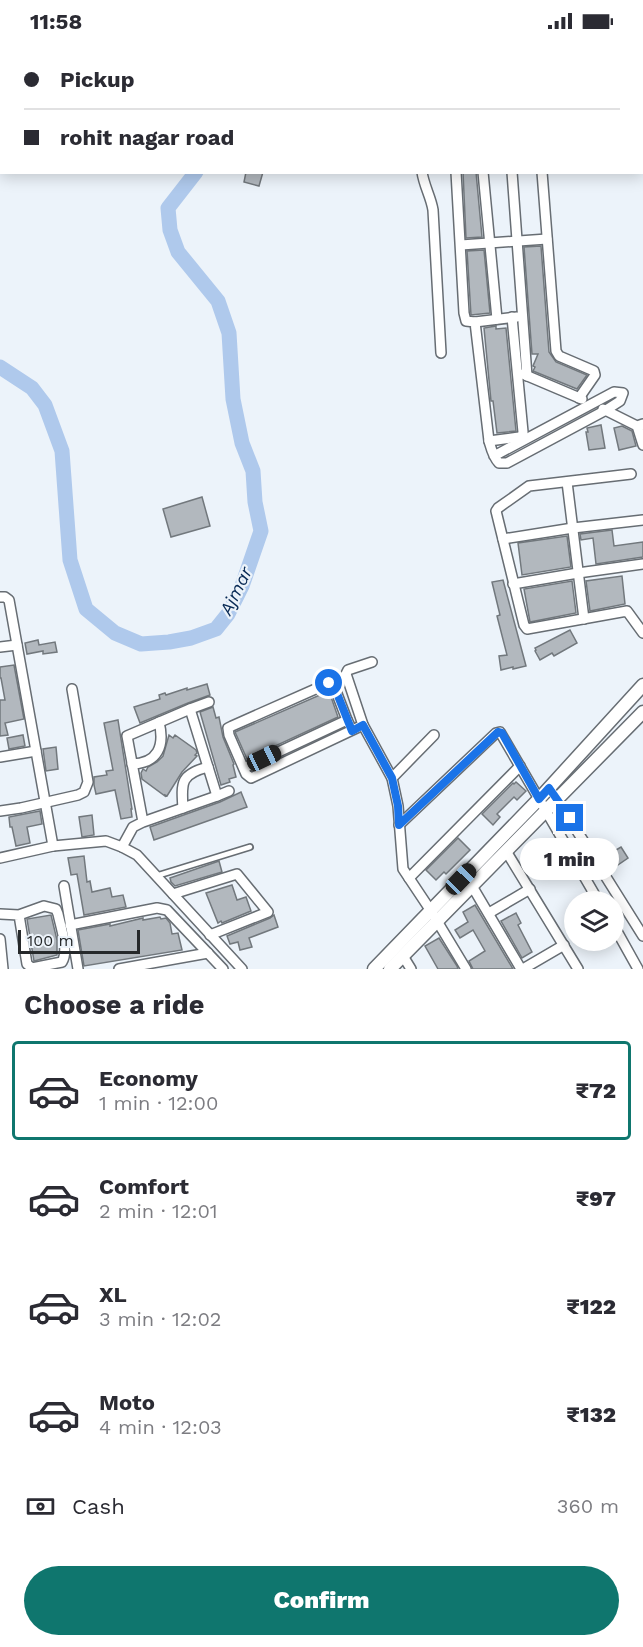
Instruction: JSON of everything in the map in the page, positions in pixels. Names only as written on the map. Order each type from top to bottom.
[{"type":"street","points":[[422,174],[433,210],[441,353]]},
{"type":"street","points":[[456,174],[466,321],[517,317]]},
{"type":"street","points":[[483,174],[497,320]]},
{"type":"street","points":[[489,441],[523,435],[523,374],[517,317],[517,241],[512,174]]},
{"type":"street","points":[[542,174],[556,351],[559,356],[594,371],[595,375],[579,398]]},
{"type":"street","points":[[461,245],[547,238]]},
{"type":"street","points":[[475,322],[489,441],[494,456],[499,463],[503,464],[606,410],[620,402],[623,393],[614,392],[494,456]]},
{"type":"street","points":[[523,374],[641,425],[643,445]]},
{"type":"street","points":[[525,440],[531,450]]},
{"type":"street","points":[[631,474],[529,486],[498,508],[496,512],[513,584],[527,629],[627,611],[643,633]]},
{"type":"street","points":[[567,482],[584,619]]},
{"type":"street","points":[[503,539],[643,519]]},
{"type":"street","points":[[513,584],[643,564]]},
{"type":"street","points":[[0,597],[9,600],[53,846]]},
{"type":"street","points":[[0,647],[17,645]]},
{"type":"street","points":[[372,662],[348,670],[346,674],[363,725],[392,778],[398,806],[403,869],[466,969]]},
{"type":"street","points":[[334,687],[344,682]]},
{"type":"street","points":[[352,731],[334,687],[329,683],[228,728],[246,774],[251,778],[352,731],[363,725]]},
{"type":"street","points":[[390,969],[434,916],[643,685]]},
{"type":"street","points":[[0,811],[84,792],[88,782],[72,689]]},
{"type":"street","points":[[142,822],[127,736],[209,702]]},
{"type":"street","points":[[190,709],[217,796]]},
{"type":"street","points":[[374,969],[472,886],[643,712]]},
{"type":"street","points":[[244,768],[347,720]]},
{"type":"street","points":[[132,764],[149,761],[160,748],[162,740],[159,722]]},
{"type":"street","points":[[399,825],[496,733],[502,733],[593,891]]},
{"type":"street","points":[[392,778],[434,735]]},
{"type":"street","points":[[0,757],[36,751]]},
{"type":"street","points":[[409,878],[520,766]]},
{"type":"street","points":[[183,808],[182,786],[186,778],[193,771],[208,767]]},
{"type":"street","points":[[549,788],[643,936]]},
{"type":"street","points":[[122,846],[133,827],[142,822],[230,791]]},
{"type":"street","points":[[0,858],[53,846],[106,841],[122,846],[137,855],[242,969]]},
{"type":"street","points":[[472,886],[522,969],[564,945],[506,851]]},
{"type":"street","points":[[173,894],[237,874],[268,912],[210,934]]},
{"type":"street","points":[[64,886],[78,969]]},
{"type":"street","points":[[489,913],[530,889]]},
{"type":"street","points":[[0,914],[19,915],[44,906],[56,909],[65,950],[65,959],[62,963],[32,968],[27,964],[19,915]]},
{"type":"street","points":[[70,925],[157,908],[167,910],[223,969]]},
{"type":"street","points":[[0,939],[3,969]]},
{"type":"street","points":[[624,946],[634,967]]},
{"type":"street","points":[[568,951],[578,969]]},
{"type":"street","points":[[119,969],[208,953]]},
{"type":"street","points":[[403,956],[411,969]]},
{"type":"lane","points":[[156,876],[250,847]]},
{"type":"building","points":[[246,174],[262,174],[259,186],[244,182]]},
{"type":"building","points":[[463,174],[476,174],[482,237],[466,238]]},
{"type":"building","points":[[541,246],[549,352],[556,362],[587,375],[577,389],[533,371],[538,354],[532,354],[524,247]]},
{"type":"building","points":[[484,250],[490,313],[471,315],[467,251]]},
{"type":"building","points":[[496,326],[496,329],[506,328],[516,431],[497,433],[493,401],[491,401],[484,328]]},
{"type":"building","points":[[601,425],[605,448],[589,450],[587,428]]},
{"type":"building","points":[[622,426],[632,431],[636,446],[619,450],[614,428]]},
{"type":"building","points":[[202,497],[210,526],[171,537],[163,509]]},
{"type":"building","points":[[612,530],[614,546],[643,542],[643,557],[596,564],[593,538],[581,540],[580,534]]},
{"type":"building","points":[[567,536],[571,567],[522,575],[518,543]]},
{"type":"building","points":[[622,576],[625,604],[590,611],[586,581]]},
{"type":"building","points":[[503,580],[526,666],[501,670],[499,656],[507,655],[497,616],[500,615],[492,582]]},
{"type":"building","points":[[572,581],[576,613],[530,622],[524,589]]},
{"type":"building","points":[[570,630],[577,643],[554,656],[552,653],[540,660],[535,648]]},
{"type":"building","points":[[38,640],[39,645],[55,642],[57,652],[43,654],[43,651],[27,654],[25,643]]},
{"type":"building","points":[[14,665],[24,719],[5,723],[8,735],[0,736],[0,700],[5,700],[0,667]]},
{"type":"building","points":[[207,684],[210,695],[140,723],[134,707],[160,699],[159,695],[165,693],[166,695]]},
{"type":"building","points":[[329,691],[338,717],[247,759],[235,732]]},
{"type":"building","points":[[213,707],[216,718],[219,717],[236,777],[221,785],[200,712]]},
{"type":"building","points":[[118,720],[132,809],[132,817],[121,819],[115,790],[96,794],[94,785],[94,777],[107,775],[106,771],[113,770],[104,723]]},
{"type":"building","points":[[23,735],[25,746],[9,749],[7,738]]},
{"type":"building","points":[[169,735],[173,738],[175,735],[196,750],[195,755],[197,756],[165,796],[142,779],[141,773],[143,769],[146,771],[163,756]]},
{"type":"building","points":[[56,747],[58,769],[46,771],[43,749]]},
{"type":"building","points":[[516,782],[526,791],[517,800],[514,797],[497,814],[500,817],[493,825],[482,814]]},
{"type":"building","points":[[241,792],[247,807],[154,840],[150,827]]},
{"type":"building","points":[[40,811],[42,824],[27,827],[30,843],[16,846],[9,817]]},
{"type":"building","points":[[92,815],[94,835],[82,837],[79,817]]},
{"type":"building","points":[[458,838],[470,850],[446,874],[444,872],[436,880],[426,870]]},
{"type":"building","points":[[621,847],[628,858],[612,869],[604,857]]},
{"type":"building","points":[[84,856],[87,882],[90,881],[92,892],[110,888],[112,897],[123,895],[126,907],[84,915],[77,874],[71,875],[68,858]]},
{"type":"building","points":[[219,861],[222,872],[175,886],[171,882],[170,878]]},
{"type":"building","points":[[232,885],[237,900],[246,897],[251,911],[218,923],[206,893]]},
{"type":"building","points":[[475,905],[513,969],[473,969],[469,961],[485,951],[473,930],[460,938],[455,930],[468,922],[463,912]]},
{"type":"building","points":[[516,913],[521,923],[518,925],[532,952],[522,958],[501,921]]},
{"type":"building","points":[[51,915],[57,940],[57,955],[34,961],[27,919]]},
{"type":"building","points":[[274,915],[278,927],[249,938],[252,947],[240,950],[238,942],[230,944],[227,936]]},
{"type":"building","points":[[160,917],[161,919],[166,918],[170,923],[172,934],[178,933],[182,950],[84,966],[78,930]]},
{"type":"building","points":[[439,938],[458,969],[438,969],[425,946]]},
{"type":"waterway","name":"Ajmar","points":[[0,367],[32,388],[45,405],[62,451],[70,560],[86,609],[115,633],[141,644],[191,638],[216,629],[228,614],[242,586],[261,531],[255,502],[253,471],[242,443],[233,399],[229,333],[218,301],[178,252],[170,230],[168,208],[194,174]]},
{"type":"route","points":[[329,683],[334,686],[352,731],[363,725],[392,778],[398,806],[399,825],[498,732],[502,733],[539,799],[549,788],[570,818]]}]
